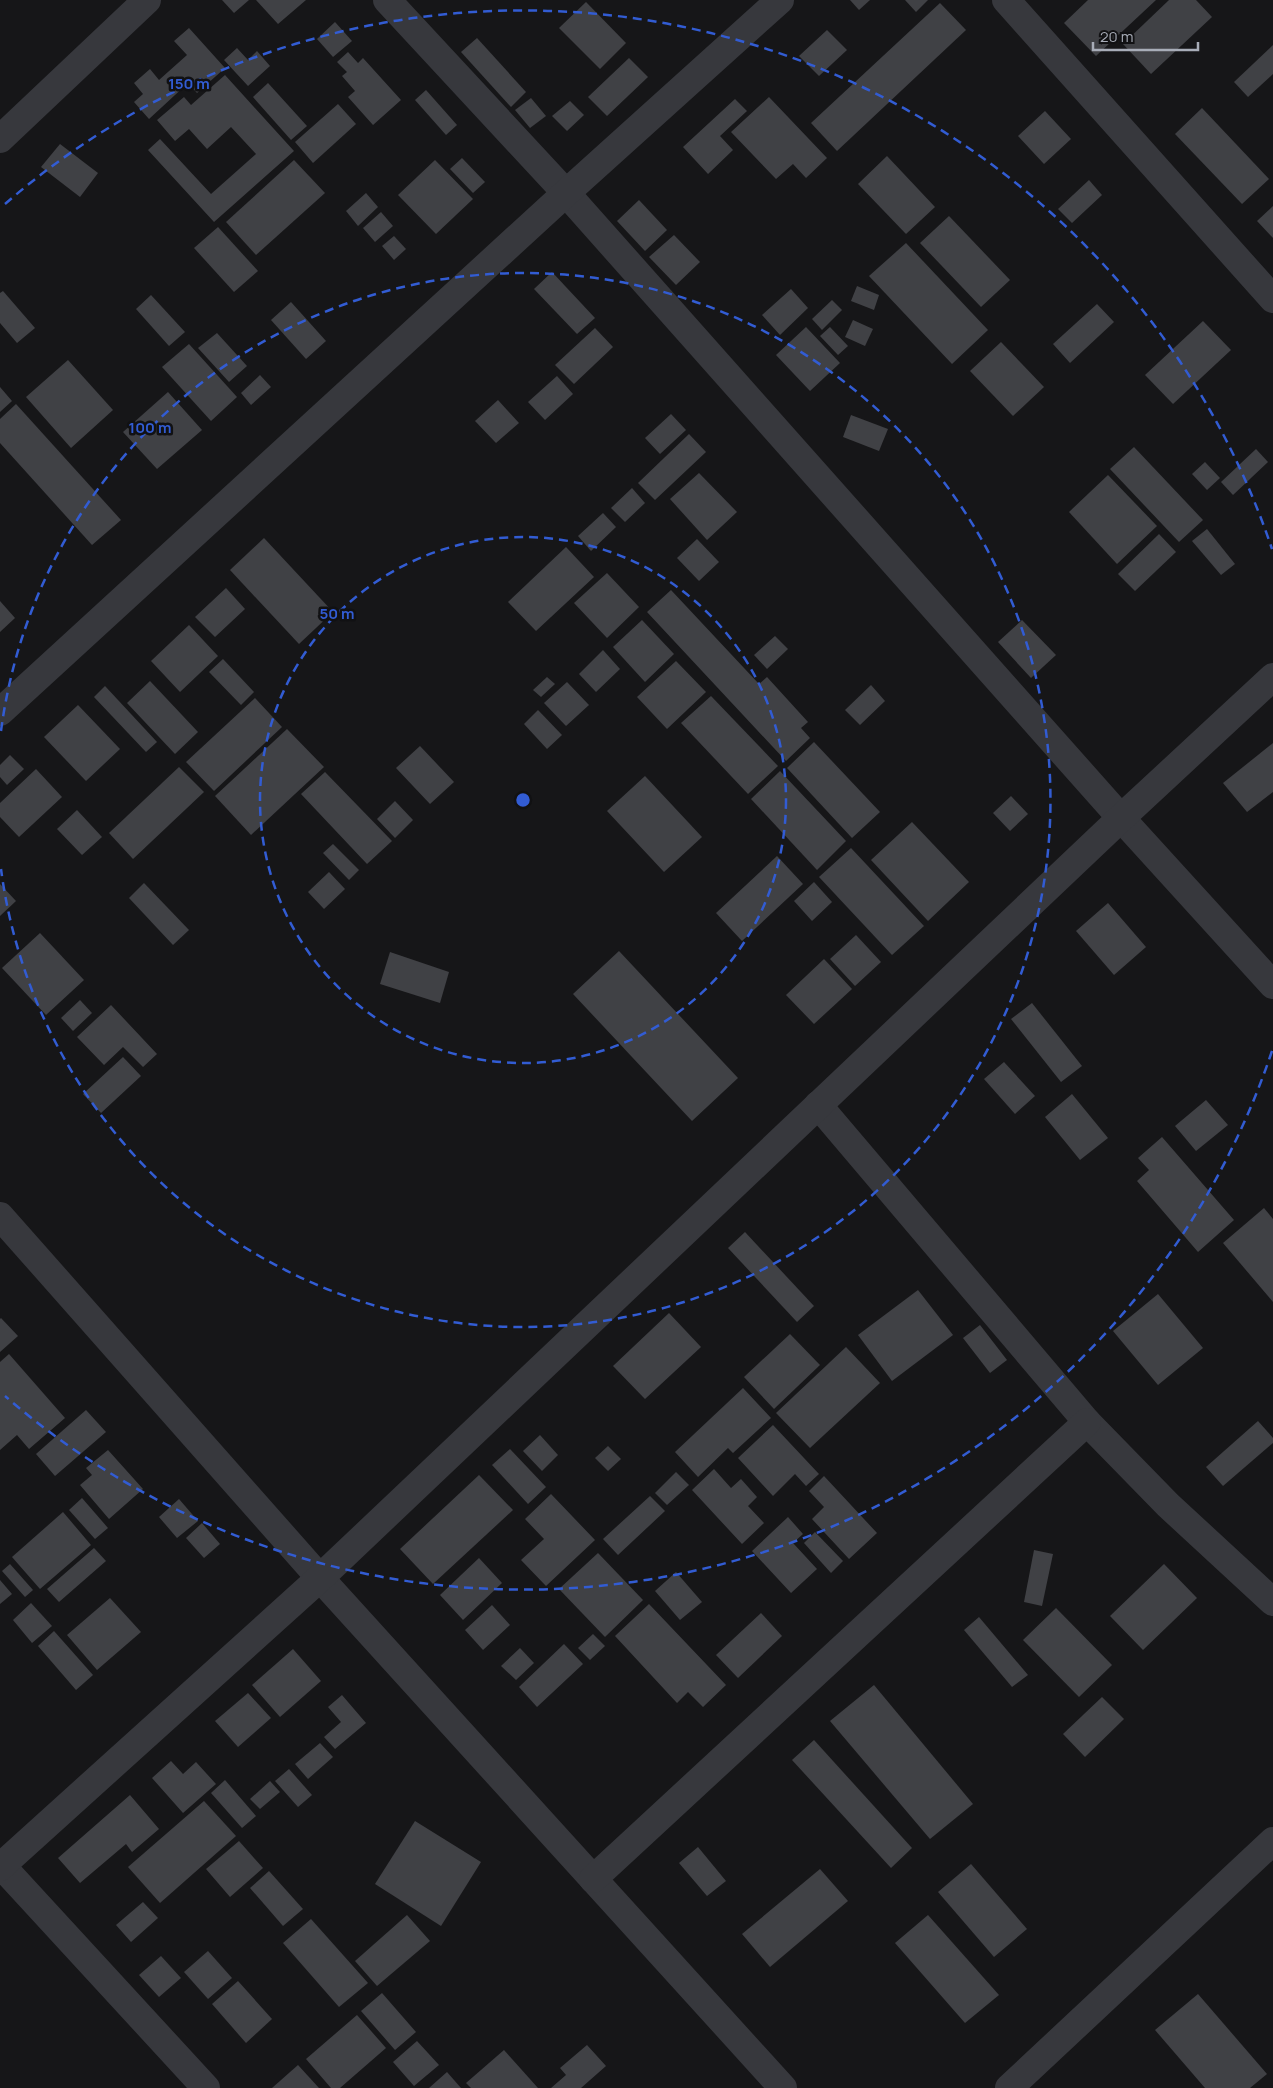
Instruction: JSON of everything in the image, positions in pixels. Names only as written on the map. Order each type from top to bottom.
[{"type":"street","points":[[0,138],[148,0]]},
{"type":"street","points":[[387,0],[566,193],[1121,818],[1273,985]]},
{"type":"street","points":[[0,712],[566,193],[780,0]]},
{"type":"street","points":[[1006,0],[1273,299]]},
{"type":"street","points":[[206,2088],[0,1866],[320,1578],[1121,818],[1273,677]]},
{"type":"street","points":[[818,1105],[1087,1422],[1168,1505],[1273,1602]]},
{"type":"street","points":[[0,1216],[320,1578],[784,2088]]},
{"type":"street","points":[[593,1879],[1087,1422]]},
{"type":"street","points":[[1009,2088],[1273,1841]]},
{"type":"building","points":[[222,0],[249,0],[234,13]]},
{"type":"building","points":[[256,0],[306,0],[278,24]]},
{"type":"building","points":[[850,0],[870,0],[859,10]]},
{"type":"building","points":[[905,0],[928,0],[916,12]]},
{"type":"building","points":[[1088,0],[1156,0],[1096,56],[1064,23]]},
{"type":"building","points":[[1169,0],[1196,0],[1212,17],[1151,74],[1123,44]]},
{"type":"building","points":[[586,2],[626,43],[600,69],[559,28]]},
{"type":"building","points":[[940,3],[966,30],[837,151],[811,123]]},
{"type":"building","points":[[335,22],[352,41],[333,57],[317,39]]},
{"type":"building","points":[[189,28],[225,68],[197,93],[188,83],[149,119],[134,102],[143,94],[134,83],[150,69],[159,80],[187,55],[174,41]]},
{"type":"building","points":[[827,30],[847,50],[819,76],[799,56]]},
{"type":"building","points":[[477,38],[526,92],[511,107],[461,52]]},
{"type":"building","points":[[1273,45],[1273,74],[1248,97],[1234,82]]},
{"type":"building","points":[[237,48],[248,60],[257,51],[270,66],[248,86],[224,60]]},
{"type":"building","points":[[348,52],[358,63],[363,58],[401,100],[373,125],[348,97],[355,91],[342,76],[347,72],[337,62]]},
{"type":"building","points":[[629,58],[648,77],[607,116],[588,97]]},
{"type":"building","points":[[225,75],[294,151],[214,222],[148,150],[160,139],[211,194],[256,154],[231,127],[207,149],[189,129],[175,141],[157,120],[184,97],[191,105]]},
{"type":"building","points":[[268,83],[307,126],[291,140],[253,97]]},
{"type":"building","points":[[426,90],[457,125],[446,135],[415,100]]},
{"type":"building","points":[[769,97],[827,158],[806,178],[793,164],[776,179],[731,132]]},
{"type":"building","points":[[531,98],[546,116],[530,128],[515,110]]},
{"type":"building","points":[[735,99],[747,111],[720,136],[733,150],[708,174],[683,147]]},
{"type":"building","points":[[570,101],[584,115],[567,131],[552,116]]},
{"type":"building","points":[[338,104],[356,124],[313,163],[295,142]]},
{"type":"building","points":[[1202,108],[1269,179],[1242,204],[1175,134]]},
{"type":"building","points":[[1045,111],[1071,139],[1044,164],[1018,136]]},
{"type":"building","points":[[60,144],[98,173],[80,197],[41,167]]},
{"type":"building","points":[[887,156],[935,207],[906,234],[858,184]]},
{"type":"building","points":[[462,158],[485,182],[473,193],[450,169]]},
{"type":"building","points":[[294,160],[325,193],[256,255],[226,222]]},
{"type":"building","points":[[435,160],[473,199],[436,234],[398,195]]},
{"type":"building","points":[[1089,180],[1102,195],[1072,223],[1058,209]]},
{"type":"building","points":[[366,193],[378,207],[358,226],[346,211]]},
{"type":"building","points":[[639,200],[667,230],[645,251],[617,221]]},
{"type":"building","points":[[1273,206],[1273,238],[1257,221]]},
{"type":"building","points":[[381,212],[393,226],[375,242],[363,228]]},
{"type":"building","points":[[949,216],[1010,280],[981,307],[920,243]]},
{"type":"building","points":[[218,227],[258,271],[234,292],[194,248]]},
{"type":"building","points":[[674,235],[700,262],[676,285],[649,257]]},
{"type":"building","points":[[394,236],[406,249],[394,260],[382,246]]},
{"type":"building","points":[[906,243],[988,330],[952,364],[869,276]]},
{"type":"building","points":[[552,272],[595,318],[577,334],[534,289]]},
{"type":"building","points":[[857,286],[879,295],[874,310],[851,301]]},
{"type":"building","points":[[791,289],[808,308],[780,335],[762,315]]},
{"type":"building","points":[[3,291],[35,328],[17,343],[0,323],[0,293]]},
{"type":"building","points":[[151,295],[185,332],[169,346],[136,309]]},
{"type":"building","points":[[832,300],[842,310],[822,330],[812,319]]},
{"type":"building","points":[[291,302],[326,341],[306,359],[271,320]]},
{"type":"building","points":[[1097,304],[1114,322],[1070,363],[1053,344]]},
{"type":"building","points":[[853,320],[873,329],[865,346],[845,337]]},
{"type":"building","points":[[1203,321],[1231,350],[1173,404],[1145,375]]},
{"type":"building","points":[[806,327],[840,363],[810,391],[776,355]]},
{"type":"building","points":[[830,327],[848,346],[838,355],[820,336]]},
{"type":"building","points":[[595,328],[613,347],[574,384],[555,365]]},
{"type":"building","points":[[217,333],[247,366],[229,382],[198,348]]},
{"type":"building","points":[[1001,342],[1044,387],[1013,416],[970,371]]},
{"type":"building","points":[[189,344],[237,397],[211,421],[162,367]]},
{"type":"building","points":[[68,360],[113,410],[71,448],[26,397]]},
{"type":"building","points":[[260,375],[271,387],[251,405],[241,393]]},
{"type":"building","points":[[557,376],[573,394],[545,420],[528,402]]},
{"type":"building","points":[[0,387],[12,401],[0,412]]},
{"type":"building","points":[[168,392],[202,430],[157,469],[123,432]]},
{"type":"building","points":[[498,400],[519,423],[496,443],[475,421]]},
{"type":"building","points":[[16,404],[121,520],[92,545],[0,443],[0,419]]},
{"type":"building","points":[[671,414],[686,430],[660,454],[645,438]]},
{"type":"building","points":[[851,415],[888,429],[879,451],[843,437]]},
{"type":"building","points":[[689,434],[706,452],[655,500],[638,483]]},
{"type":"building","points":[[1134,447],[1203,520],[1179,542],[1110,469]]},
{"type":"building","points":[[1256,449],[1268,462],[1233,495],[1221,482]]},
{"type":"building","points":[[1205,462],[1220,478],[1207,490],[1192,474]]},
{"type":"building","points":[[699,473],[737,512],[707,540],[670,499]]},
{"type":"building","points":[[1108,475],[1157,526],[1117,564],[1069,512]]},
{"type":"building","points":[[632,488],[645,503],[625,522],[611,508]]},
{"type":"building","points":[[603,513],[616,527],[591,551],[578,536]]},
{"type":"building","points":[[1207,529],[1235,564],[1221,575],[1192,541]]},
{"type":"building","points":[[1159,534],[1176,552],[1135,591],[1118,574]]},
{"type":"building","points":[[264,538],[333,612],[299,644],[230,570]]},
{"type":"building","points":[[697,539],[719,562],[699,581],[677,558]]},
{"type":"building","points":[[566,547],[594,577],[536,631],[508,602]]},
{"type":"building","points":[[607,573],[639,607],[607,638],[574,603]]},
{"type":"building","points":[[226,588],[245,609],[215,637],[195,617]]},
{"type":"building","points":[[671,590],[759,684],[767,677],[808,722],[801,728],[810,738],[786,761],[647,612]]},
{"type":"building","points":[[0,601],[15,618],[0,632]]},
{"type":"building","points":[[642,620],[674,654],[645,682],[613,647]]},
{"type":"building","points":[[1022,620],[1056,655],[1031,678],[998,642]]},
{"type":"building","points":[[189,625],[218,656],[180,692],[151,661]]},
{"type":"building","points":[[775,636],[788,649],[767,669],[754,655]]},
{"type":"building","points":[[603,650],[620,669],[596,692],[579,674]]},
{"type":"building","points":[[223,659],[254,692],[241,705],[209,672]]},
{"type":"building","points":[[676,661],[706,692],[667,729],[637,697]]},
{"type":"building","points":[[547,677],[555,684],[541,697],[533,690]]},
{"type":"building","points":[[150,681],[198,732],[175,754],[127,703]]},
{"type":"building","points":[[567,682],[589,705],[566,726],[544,703]]},
{"type":"building","points":[[871,685],[885,701],[860,725],[845,710]]},
{"type":"building","points":[[105,686],[157,742],[146,752],[94,697]]},
{"type":"building","points":[[711,696],[778,766],[748,794],[681,723]]},
{"type":"building","points":[[255,698],[282,727],[214,791],[186,762]]},
{"type":"building","points":[[78,705],[120,749],[86,781],[44,737]]},
{"type":"building","points":[[538,710],[562,735],[547,749],[524,724]]},
{"type":"building","points":[[287,729],[324,767],[251,835],[215,796]]},
{"type":"building","points":[[814,742],[880,812],[852,838],[787,768]]},
{"type":"building","points":[[1273,743],[1273,792],[1247,812],[1223,783]]},
{"type":"building","points":[[420,746],[454,782],[430,804],[396,768]]},
{"type":"building","points":[[10,755],[24,769],[7,785],[0,777],[0,765]]},
{"type":"building","points":[[179,767],[204,792],[133,859],[109,833]]},
{"type":"building","points":[[36,769],[62,797],[19,837],[0,817],[0,803]]},
{"type":"building","points":[[780,771],[846,841],[817,870],[751,799]]},
{"type":"building","points":[[325,772],[392,841],[367,864],[301,794]]},
{"type":"building","points":[[645,776],[702,837],[664,872],[607,811]]},
{"type":"building","points":[[1011,796],[1028,814],[1010,831],[993,813]]},
{"type":"building","points":[[395,801],[413,820],[395,838],[377,819]]},
{"type":"building","points":[[77,810],[102,837],[82,855],[57,829]]},
{"type":"building","points":[[912,822],[969,882],[928,921],[871,860]]},
{"type":"building","points":[[333,844],[359,870],[349,880],[323,853]]},
{"type":"building","points":[[851,848],[924,926],[892,955],[819,877]]},
{"type":"building","points":[[777,856],[803,884],[742,941],[716,913]]},
{"type":"building","points":[[329,872],[345,889],[324,909],[308,892]]},
{"type":"building","points":[[814,882],[832,902],[812,921],[794,901]]},
{"type":"building","points":[[144,883],[189,930],[173,945],[129,898]]},
{"type":"building","points":[[0,884],[16,901],[0,916]]},
{"type":"building","points":[[1108,903],[1146,947],[1114,975],[1076,931]]},
{"type":"building","points":[[40,933],[84,980],[46,1015],[2,968]]},
{"type":"building","points":[[856,935],[881,962],[855,986],[830,959]]},
{"type":"building","points":[[619,951],[738,1078],[692,1121],[573,994]]},
{"type":"building","points":[[390,952],[449,972],[440,1003],[380,984]]},
{"type":"building","points":[[824,959],[852,989],[814,1024],[786,995]]},
{"type":"building","points":[[80,1000],[92,1013],[73,1031],[61,1018]]},
{"type":"building","points":[[1032,1003],[1082,1066],[1061,1082],[1011,1019]]},
{"type":"building","points":[[111,1005],[157,1054],[143,1067],[123,1047],[104,1065],[77,1037]]},
{"type":"building","points":[[123,1057],[141,1076],[101,1113],[83,1094]]},
{"type":"building","points":[[1004,1062],[1035,1096],[1015,1114],[984,1079]]},
{"type":"building","points":[[1072,1094],[1108,1138],[1080,1160],[1045,1117]]},
{"type":"building","points":[[1206,1100],[1228,1125],[1196,1151],[1175,1126]]},
{"type":"building","points":[[1162,1137],[1234,1220],[1198,1252],[1137,1181],[1149,1170],[1138,1158]]},
{"type":"building","points":[[1264,1208],[1273,1219],[1273,1302],[1223,1243]]},
{"type":"building","points":[[745,1232],[814,1306],[797,1322],[728,1248]]},
{"type":"building","points":[[918,1290],[953,1335],[892,1381],[858,1335]]},
{"type":"building","points":[[1158,1294],[1203,1348],[1158,1385],[1113,1331]]},
{"type":"building","points":[[669,1313],[701,1347],[645,1399],[613,1366]]},
{"type":"building","points":[[0,1319],[18,1336],[0,1352]]},
{"type":"building","points":[[980,1325],[1007,1360],[990,1373],[963,1338]]},
{"type":"building","points":[[790,1334],[820,1365],[774,1409],[744,1377]]},
{"type":"building","points":[[846,1347],[880,1383],[810,1448],[776,1413]]},
{"type":"building","points":[[9,1354],[65,1418],[29,1449],[17,1435],[0,1450],[0,1362]]},
{"type":"building","points":[[743,1388],[771,1418],[733,1453],[728,1448],[698,1477],[675,1452]]},
{"type":"building","points":[[86,1410],[106,1432],[55,1476],[36,1454]]},
{"type":"building","points":[[1258,1421],[1273,1438],[1273,1443],[1223,1486],[1206,1467]]},
{"type":"building","points":[[773,1425],[819,1474],[806,1486],[795,1474],[773,1496],[738,1458]]},
{"type":"building","points":[[540,1435],[558,1455],[542,1471],[523,1451]]},
{"type":"building","points":[[608,1446],[621,1459],[608,1471],[595,1458]]},
{"type":"building","points":[[510,1449],[546,1487],[528,1504],[492,1465]]},
{"type":"building","points":[[108,1450],[143,1489],[109,1519],[80,1485],[92,1475],[86,1468]]},
{"type":"building","points":[[714,1469],[731,1488],[741,1479],[757,1497],[748,1506],[764,1523],[742,1544],[692,1490]]},
{"type":"building","points":[[676,1472],[689,1485],[667,1505],[655,1493]]},
{"type":"building","points":[[479,1475],[513,1510],[433,1584],[400,1549]]},
{"type":"building","points":[[824,1476],[877,1533],[849,1559],[812,1519],[824,1507],[809,1491]]},
{"type":"building","points":[[551,1494],[595,1540],[546,1586],[521,1560],[544,1539],[525,1519]]},
{"type":"building","points":[[650,1496],[665,1511],[618,1555],[603,1539]]},
{"type":"building","points":[[82,1498],[108,1528],[95,1539],[69,1510]]},
{"type":"building","points":[[179,1499],[198,1521],[177,1538],[159,1517]]},
{"type":"building","points":[[63,1512],[91,1545],[40,1589],[12,1557]]},
{"type":"building","points":[[788,1517],[803,1534],[793,1543],[817,1569],[791,1593],[752,1551]]},
{"type":"building","points":[[202,1523],[220,1544],[204,1558],[186,1538]]},
{"type":"building","points":[[815,1532],[843,1561],[831,1573],[804,1543]]},
{"type":"building","points":[[94,1548],[106,1561],[59,1602],[47,1589]]},
{"type":"building","points":[[1034,1550],[1053,1554],[1042,1606],[1024,1602]]},
{"type":"building","points":[[598,1553],[643,1600],[605,1637],[559,1589]]},
{"type":"building","points":[[479,1558],[502,1583],[463,1620],[440,1595]]},
{"type":"building","points":[[10,1564],[33,1590],[25,1597],[2,1571]]},
{"type":"building","points":[[1164,1564],[1197,1598],[1143,1650],[1110,1616]]},
{"type":"building","points":[[676,1572],[702,1602],[680,1620],[655,1591]]},
{"type":"building","points":[[0,1580],[12,1594],[0,1604]]},
{"type":"building","points":[[110,1598],[141,1632],[97,1670],[67,1635]]},
{"type":"building","points":[[31,1603],[52,1626],[32,1643],[13,1620]]},
{"type":"building","points":[[649,1604],[726,1685],[703,1707],[688,1692],[677,1703],[615,1636]]},
{"type":"building","points":[[492,1605],[510,1625],[483,1650],[465,1630]]},
{"type":"building","points":[[1056,1608],[1112,1665],[1079,1697],[1023,1640]]},
{"type":"building","points":[[761,1613],[782,1636],[738,1678],[716,1655]]},
{"type":"building","points":[[979,1617],[1028,1675],[1012,1687],[964,1630]]},
{"type":"building","points":[[54,1631],[93,1675],[76,1690],[38,1646]]},
{"type":"building","points":[[593,1634],[605,1646],[590,1660],[578,1648]]},
{"type":"building","points":[[564,1644],[583,1664],[537,1707],[519,1687]]},
{"type":"building","points":[[520,1648],[534,1663],[516,1680],[501,1666]]},
{"type":"building","points":[[293,1649],[321,1681],[280,1717],[252,1685]]},
{"type":"building","points":[[874,1685],[973,1804],[930,1839],[830,1721]]},
{"type":"building","points":[[248,1693],[271,1718],[238,1747],[215,1721]]},
{"type":"building","points":[[342,1695],[366,1723],[335,1749],[324,1737],[341,1722],[328,1707]]},
{"type":"building","points":[[1102,1697],[1124,1719],[1085,1757],[1063,1734]]},
{"type":"building","points":[[814,1740],[912,1848],[891,1868],[792,1760]]},
{"type":"building","points":[[320,1743],[333,1757],[308,1779],[295,1764]]},
{"type":"building","points":[[171,1761],[183,1774],[196,1762],[216,1784],[183,1813],[152,1778]]},
{"type":"building","points":[[289,1769],[312,1795],[298,1807],[275,1781]]},
{"type":"building","points":[[225,1780],[256,1816],[242,1828],[211,1793]]},
{"type":"building","points":[[270,1781],[280,1792],[260,1809],[250,1799]]},
{"type":"building","points":[[130,1795],[159,1829],[132,1852],[126,1844],[80,1883],[58,1858]]},
{"type":"building","points":[[204,1801],[236,1836],[160,1903],[128,1867]]},
{"type":"building","points":[[415,1821],[481,1862],[441,1926],[375,1884]]},
{"type":"building","points":[[239,1841],[263,1868],[230,1897],[206,1869]]},
{"type":"building","points":[[698,1847],[726,1881],[707,1896],[679,1863]]},
{"type":"building","points":[[971,1864],[1027,1929],[994,1957],[938,1892]]},
{"type":"building","points":[[820,1869],[848,1901],[770,1967],[742,1934]]},
{"type":"building","points":[[269,1871],[303,1909],[283,1926],[250,1888]]},
{"type":"building","points":[[143,1902],[158,1918],[131,1942],[116,1925]]},
{"type":"building","points":[[407,1915],[430,1941],[377,1986],[355,1961]]},
{"type":"building","points":[[928,1915],[999,1995],[965,2023],[895,1943]]},
{"type":"building","points":[[311,1919],[368,1983],[339,2007],[283,1943]]},
{"type":"building","points":[[208,1951],[232,1978],[208,1999],[184,1972]]},
{"type":"building","points":[[161,1956],[181,1978],[159,1997],[139,1975]]},
{"type":"building","points":[[238,1981],[272,2019],[246,2043],[212,2004]]},
{"type":"building","points":[[382,1993],[416,2032],[395,2050],[361,2011]]},
{"type":"building","points":[[1198,1994],[1267,2074],[1250,2088],[1205,2088],[1155,2030]]},
{"type":"building","points":[[357,2015],[386,2048],[340,2088],[331,2088],[306,2059]]},
{"type":"building","points":[[417,2041],[439,2065],[414,2086],[393,2062]]},
{"type":"building","points":[[587,2045],[606,2066],[581,2088],[551,2088],[566,2075],[560,2068]]},
{"type":"building","points":[[504,2050],[538,2088],[471,2088],[466,2083]]},
{"type":"building","points":[[298,2065],[319,2088],[272,2088]]},
{"type":"building","points":[[447,2072],[461,2088],[429,2088]]}]
